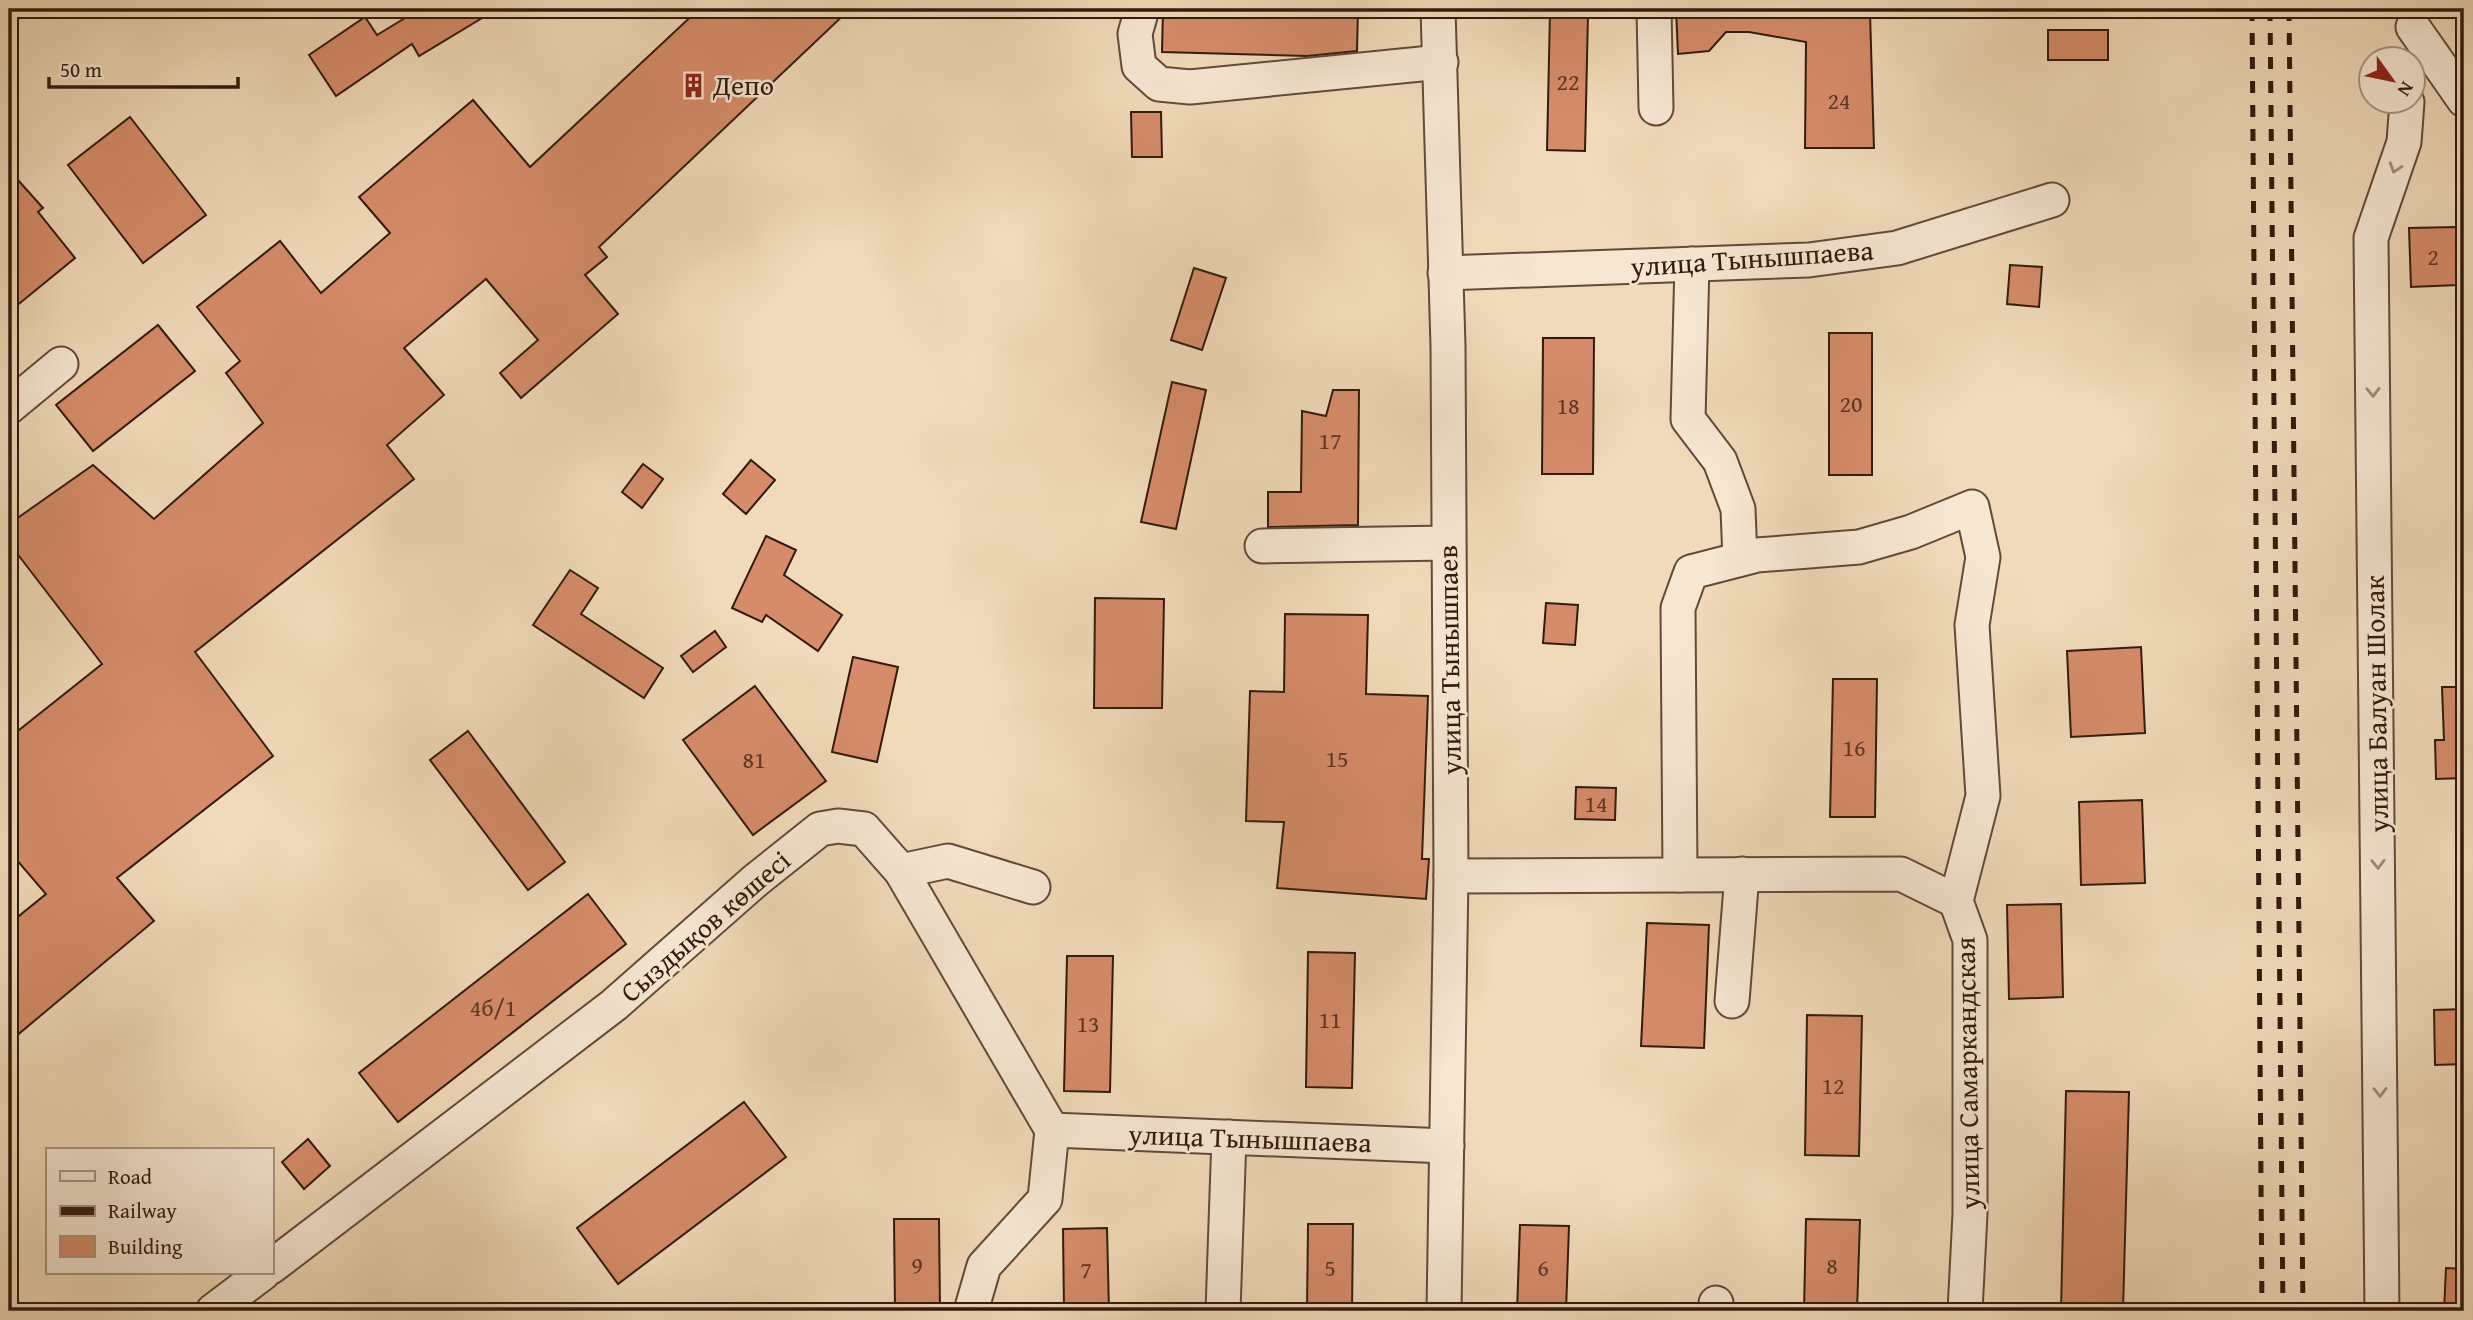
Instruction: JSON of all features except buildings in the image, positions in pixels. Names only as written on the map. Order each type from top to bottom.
[{"type":"street","points":[[1142,9],[1135,34],[1139,66],[1159,84],[1189,88],[1441,62]]},
{"type":"street","name":"улица Тынышпаев","points":[[1438,9],[1448,346],[1451,876],[1444,1311]]},
{"type":"street","points":[[1654,9],[1656,108]]},
{"type":"street","points":[[2412,46],[2417,18]]},
{"type":"street","points":[[2417,18],[2464,100]]},
{"type":"street","name":"улица Балуан Шолак","points":[[2382,1311],[2371,239],[2404,142],[2406,116]]},
{"type":"street","name":"улица Тынышпаева","points":[[1445,273],[1809,260],[1897,248],[2052,200]]},
{"type":"street","points":[[1680,875],[1678,608],[1690,572],[1740,559],[1738,509],[1720,461],[1688,419],[1692,264]]},
{"type":"street","points":[[9,407],[61,364]]},
{"type":"street","name":"улица Самаркандская","points":[[1740,559],[1859,547],[1911,532],[1972,507],[1983,557],[1972,625],[1983,796],[1955,901],[1970,940],[1970,1214],[1965,1311]]},
{"type":"street","points":[[1262,546],[1448,543]]},
{"type":"street","name":"Сыздықов көшесі","points":[[273,1265],[614,1005],[755,880],[820,829],[838,826],[864,829],[901,871],[1052,1130]]},
{"type":"street","points":[[901,871],[948,861],[1033,887]]},
{"type":"street","points":[[1732,1001],[1742,874]]},
{"type":"street","points":[[1451,876],[1901,874],[1955,901]]},
{"type":"street","points":[[971,1311],[984,1266],[1045,1199],[1052,1130]]},
{"type":"street","name":"улица Тынышпаева","points":[[1052,1130],[1447,1146]]},
{"type":"street","points":[[1223,1311],[1229,1137]]},
{"type":"street","points":[[213,1311],[262,1274]]},
{"type":"railway","points":[[2252,9],[2262,1311]]},
{"type":"railway","points":[[2270,9],[2283,1311]]},
{"type":"railway","points":[[2289,9],[2303,1311]]},
{"type":"place","name":"Депо","points":[[693,85]]}]
